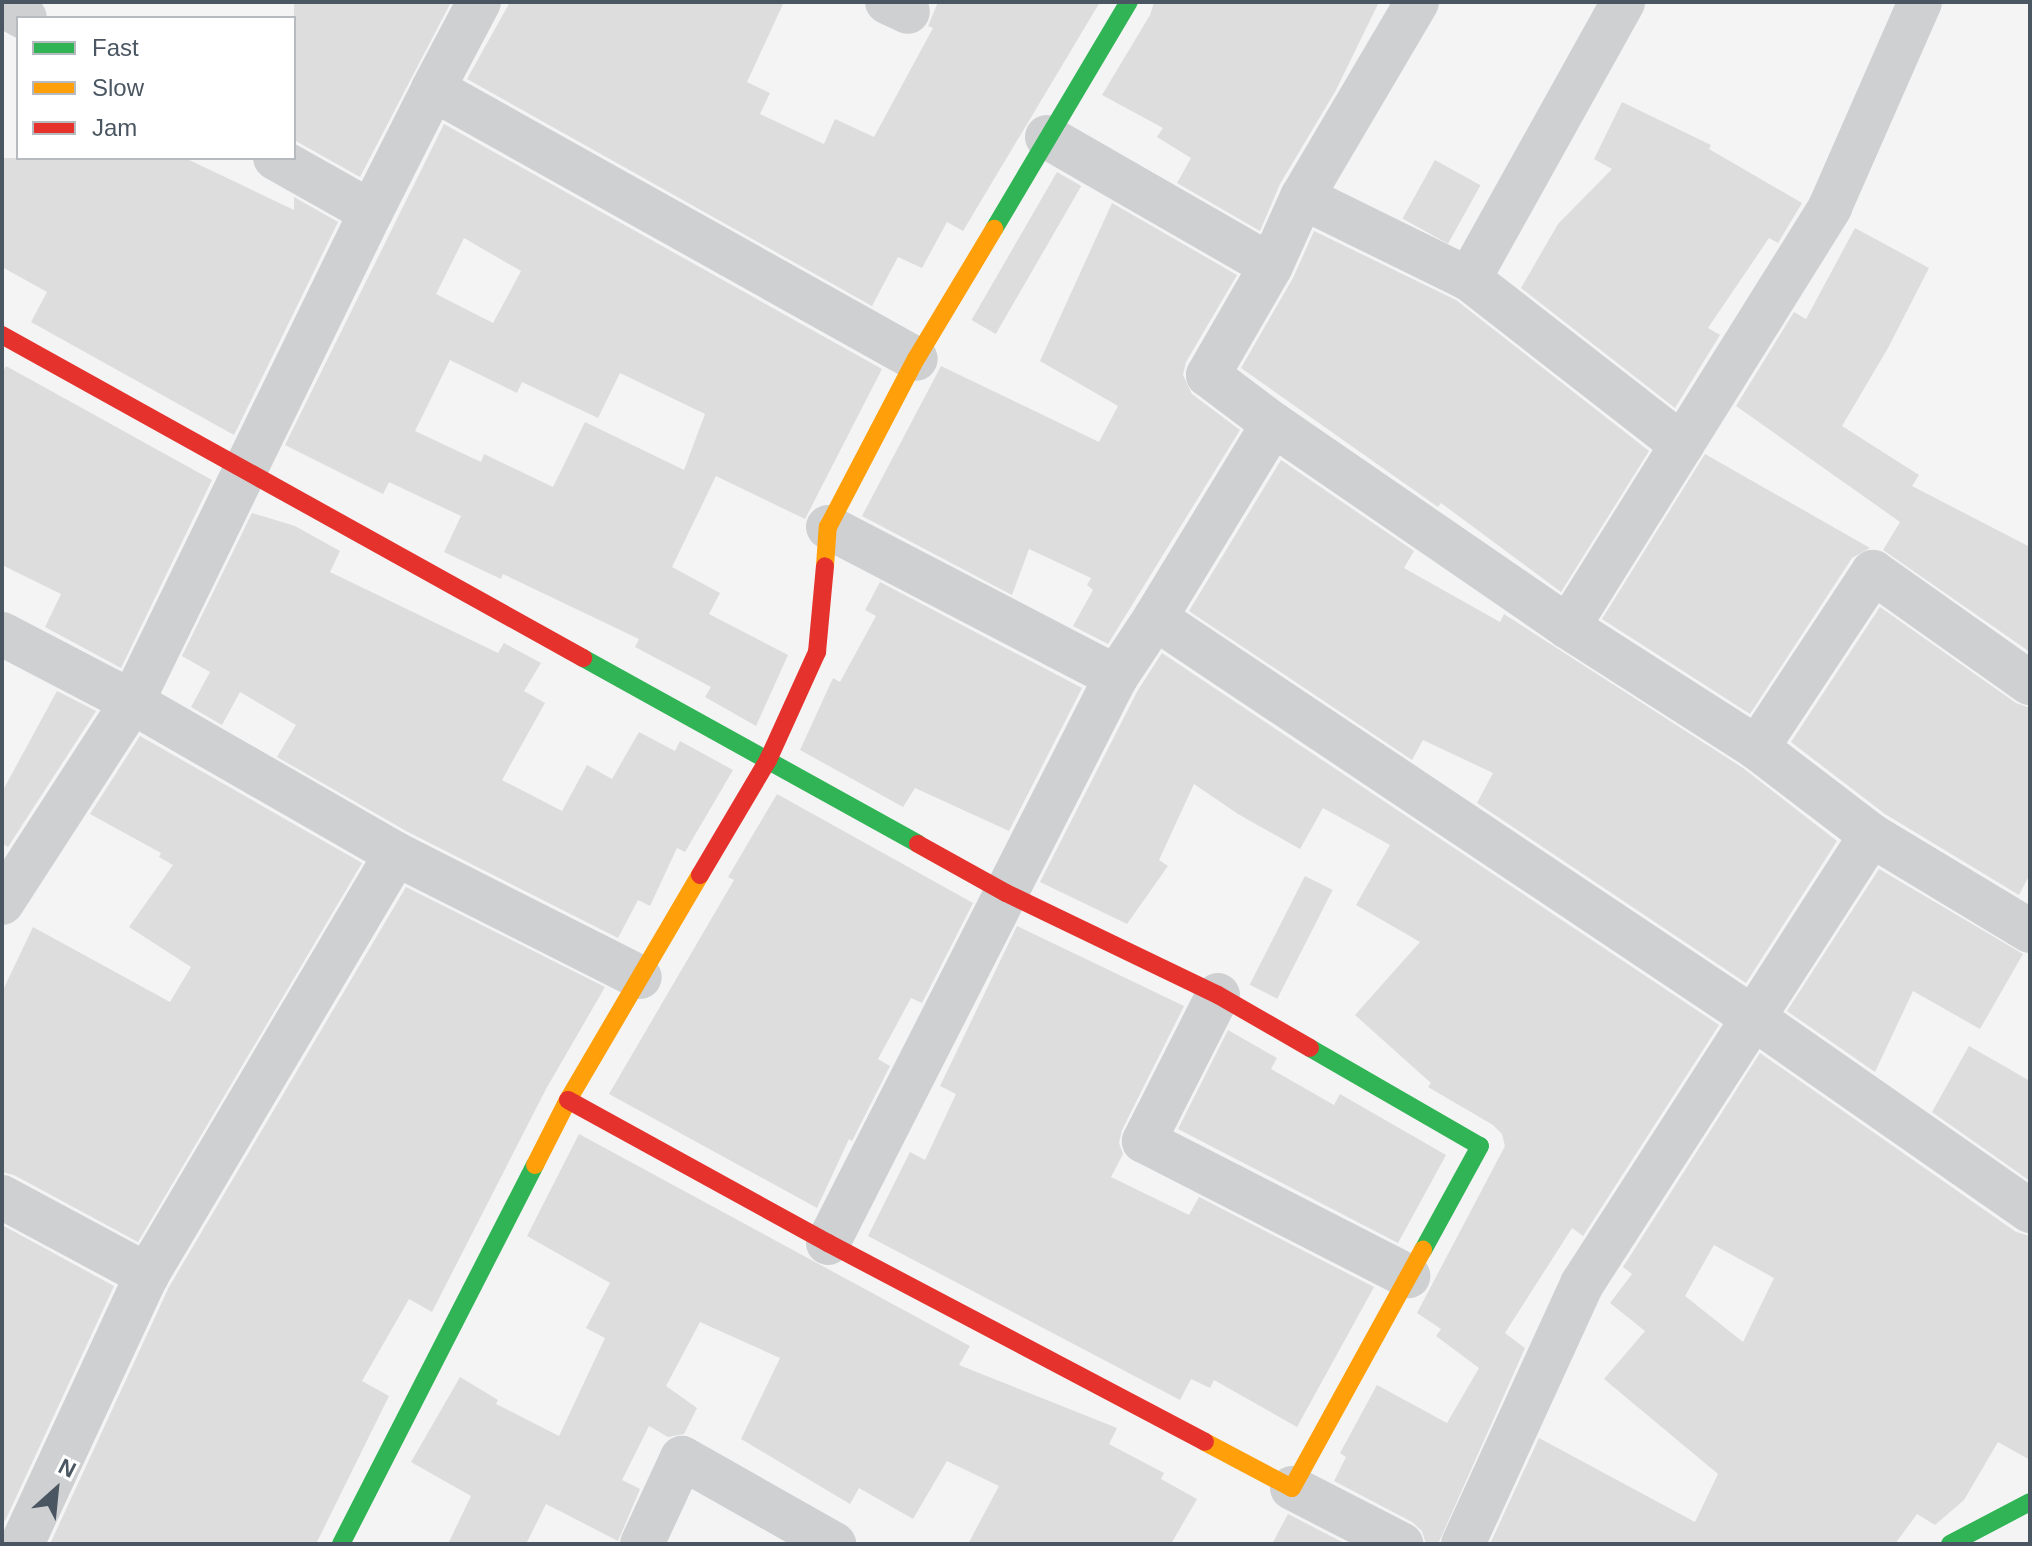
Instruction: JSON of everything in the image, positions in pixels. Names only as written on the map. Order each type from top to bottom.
[{"type":"street","points":[[2,903],[132,702],[371,212],[479,2]]},
{"type":"street","points":[[341,1544],[568,1100],[768,760],[817,652],[828,527],[916,359],[1129,2]]},
{"type":"street","points":[[1417,2],[1302,197],[1271,266],[1208,375],[1273,424],[1568,627],[1757,748],[1871,835],[2030,931]]},
{"type":"street","points":[[1469,279],[1623,2]]},
{"type":"street","points":[[1568,627],[1830,207],[1920,2]]},
{"type":"street","points":[[2,5],[21,16]]},
{"type":"street","points":[[433,89],[916,359]]},
{"type":"street","points":[[1047,137],[1271,266]]},
{"type":"street","points":[[279,160],[371,212]]},
{"type":"street","points":[[1302,197],[1469,279],[1682,445]]},
{"type":"street","points":[[2,335],[1006,893],[1218,995],[1480,1146],[1292,1488]]},
{"type":"street","points":[[828,1243],[1116,677],[1273,424]]},
{"type":"street","points":[[828,527],[1116,677]]},
{"type":"street","points":[[1757,748],[1873,572],[2030,683]]},
{"type":"street","points":[[1155,618],[1752,1017],[2030,1211]]},
{"type":"street","points":[[2,634],[132,702],[396,854],[640,977]]},
{"type":"street","points":[[1463,1544],[1582,1284],[1871,835]]},
{"type":"street","points":[[22,1544],[147,1275],[396,854]]},
{"type":"street","points":[[1218,995],[1144,1141],[1408,1276]]},
{"type":"street","points":[[568,1100],[828,1243],[1401,1544]]},
{"type":"street","points":[[2,1197],[147,1275]]},
{"type":"street","points":[[642,1544],[682,1458],[834,1544]]},
{"type":"street","points":[[1950,1544],[2030,1502]]},
{"type":"building","points":[[294,2],[451,2],[360,177],[296,141]]},
{"type":"building","points":[[510,2],[784,2],[747,82],[770,93],[760,114],[824,144],[835,119],[874,137],[933,28],[928,26],[938,2],[1100,2],[963,231],[947,222],[922,268],[898,257],[872,306],[467,79]]},
{"type":"building","points":[[1154,2],[1379,2],[1336,90],[1280,184],[1260,231],[1177,183],[1191,158],[1157,137],[1163,128],[1102,95],[1150,15]]},
{"type":"building","points":[[1622,102],[1711,145],[1709,149],[1802,203],[1778,243],[1769,238],[1708,328],[1720,335],[1675,408],[1521,288],[1558,224],[1612,169],[1594,159]]},
{"type":"building","points":[[444,124],[882,369],[805,519],[716,476],[672,567],[720,593],[709,614],[788,655],[756,726],[705,697],[711,687],[635,647],[639,639],[503,574],[501,579],[444,552],[461,516],[389,482],[383,494],[285,445]],"holes":[[[464,238],[521,271],[493,323],[436,294]],[[450,360],[517,393],[522,382],[598,418],[620,373],[705,414],[684,470],[585,422],[553,487],[484,454],[481,462],[415,431]]]},
{"type":"building","points":[[2,158],[189,160],[294,210],[294,197],[338,222],[234,435],[31,322],[47,292],[2,267]]},
{"type":"building","points":[[1435,160],[1480,185],[1448,244],[1403,219]]},
{"type":"building","points":[[1057,172],[1081,186],[996,334],[972,320]]},
{"type":"building","points":[[1112,203],[1237,275],[1186,362],[1183,375],[1192,394],[1240,430],[1108,644],[1073,626],[1093,590],[1087,585],[1091,578],[1029,549],[1012,595],[862,516],[941,366],[1099,442],[1118,406],[1040,361]]},
{"type":"building","points":[[1855,228],[1929,268],[1888,348],[1842,426],[1919,475],[1912,486],[2030,547],[2030,652],[1883,550],[1900,522],[1736,406],[1794,312],[1806,319]]},
{"type":"building","points":[[1314,231],[1456,300],[1649,451],[1561,592],[1441,503],[1438,507],[1241,368],[1293,278]]},
{"type":"building","points":[[6,366],[212,480],[121,668],[45,627],[61,594],[2,565],[2,374]]},
{"type":"building","points":[[1705,454],[1870,548],[1852,558],[1750,714],[1602,619]]},
{"type":"building","points":[[1281,460],[1414,551],[1404,568],[1500,622],[1504,614],[1743,768],[1837,841],[1746,983],[1477,803],[1493,773],[1423,740],[1412,760],[1189,611]]},
{"type":"building","points":[[252,513],[295,526],[340,551],[330,572],[498,653],[504,643],[541,663],[524,691],[545,703],[502,780],[562,811],[587,765],[612,779],[639,732],[675,751],[680,741],[733,770],[685,852],[677,848],[650,906],[638,900],[618,938],[408,832],[277,757],[296,725],[240,692],[222,725],[191,707],[210,672],[182,656]]},
{"type":"building","points":[[880,582],[1082,688],[1009,831],[915,788],[903,807],[800,750],[833,678],[840,682],[876,616],[865,610]]},
{"type":"building","points":[[1880,607],[2016,703],[2030,708],[2030,874],[2019,895],[1885,814],[1791,742]]},
{"type":"building","points":[[1162,653],[1719,1025],[1583,1236],[1572,1228],[1505,1333],[1525,1348],[1438,1544],[1426,1544],[1422,1531],[1412,1522],[1334,1481],[1346,1457],[1340,1453],[1377,1385],[1447,1423],[1479,1368],[1436,1336],[1441,1329],[1417,1313],[1505,1146],[1502,1134],[1493,1125],[1428,1087],[1431,1083],[1355,1015],[1420,942],[1356,905],[1390,845],[1323,808],[1300,849],[1238,814],[1194,784],[1159,860],[1168,866],[1127,924],[1040,882],[1138,690]]},
{"type":"building","points":[[57,691],[96,711],[8,847],[2,843],[2,792]]},
{"type":"building","points":[[140,736],[362,863],[138,1242],[14,1175],[2,1172],[2,992],[33,927],[170,1002],[191,967],[129,927],[173,865],[159,857],[161,853],[90,814]]},
{"type":"building","points":[[777,794],[973,903],[922,1003],[911,998],[878,1059],[890,1066],[852,1141],[849,1139],[817,1208],[609,1094],[734,880],[728,877]]},
{"type":"building","points":[[1879,869],[2023,954],[1980,1029],[1913,991],[1875,1072],[1787,1011]]},
{"type":"building","points":[[1305,876],[1333,890],[1277,999],[1250,985]]},
{"type":"building","points":[[406,887],[605,987],[546,1089],[432,1312],[409,1299],[362,1381],[389,1396],[316,1544],[50,1544],[169,1287]]},
{"type":"building","points":[[1017,926],[1184,1006],[1122,1130],[1119,1143],[1123,1154],[1111,1177],[1189,1215],[1199,1197],[1374,1287],[1297,1427],[1214,1380],[1210,1388],[1191,1379],[1180,1400],[868,1236],[910,1152],[925,1160],[956,1094],[940,1086]]},
{"type":"building","points":[[1228,1030],[1277,1058],[1271,1069],[1334,1105],[1340,1094],[1446,1155],[1398,1243],[1178,1129]]},
{"type":"building","points":[[1969,1046],[2030,1081],[2030,1181],[1932,1112]]},
{"type":"building","points":[[1760,1053],[2016,1232],[2030,1236],[2030,1460],[1998,1442],[1964,1500],[1935,1525],[1917,1514],[1895,1544],[1490,1544],[1539,1438],[1695,1522],[1718,1474],[1604,1379],[1645,1331],[1610,1303],[1632,1274],[1623,1267]],"holes":[[[1714,1245],[1774,1278],[1743,1342],[1685,1296]]]},
{"type":"building","points":[[579,1134],[970,1346],[959,1365],[1117,1428],[1109,1444],[1164,1473],[1161,1479],[1197,1499],[1171,1544],[968,1544],[999,1486],[947,1461],[913,1519],[859,1488],[850,1504],[741,1439],[780,1358],[700,1322],[666,1386],[697,1408],[684,1434],[668,1437],[649,1426],[622,1480],[640,1489],[618,1541],[546,1504],[526,1544],[448,1544],[471,1496],[411,1462],[460,1377],[498,1400],[496,1404],[559,1436],[605,1338],[586,1328],[610,1283],[527,1236]]},
{"type":"building","points":[[2,1225],[114,1286],[5,1521],[2,1519]]},
{"type":"building","points":[[1288,1514],[1346,1544],[1272,1544]]},
{"type":"traffic: fast","points":[[994,229],[1129,2]]},
{"type":"traffic: fast","points":[[583,658],[918,844]]},
{"type":"traffic: fast","points":[[1310,1048],[1480,1146],[1423,1250]]},
{"type":"traffic: fast","points":[[341,1544],[535,1165]]},
{"type":"traffic: fast","points":[[1950,1544],[2030,1502]]},
{"type":"traffic: slow","points":[[825,566],[828,527],[916,359],[994,229]]},
{"type":"traffic: slow","points":[[535,1165],[568,1100],[700,875]]},
{"type":"traffic: slow","points":[[1205,1442],[1292,1488],[1423,1250]]},
{"type":"traffic: jam","points":[[2,335],[583,658]]},
{"type":"traffic: jam","points":[[700,875],[768,760],[817,652],[825,566]]},
{"type":"traffic: jam","points":[[918,844],[1006,893],[1218,995],[1310,1048]]},
{"type":"traffic: jam","points":[[568,1100],[828,1243],[1205,1442]]}]
